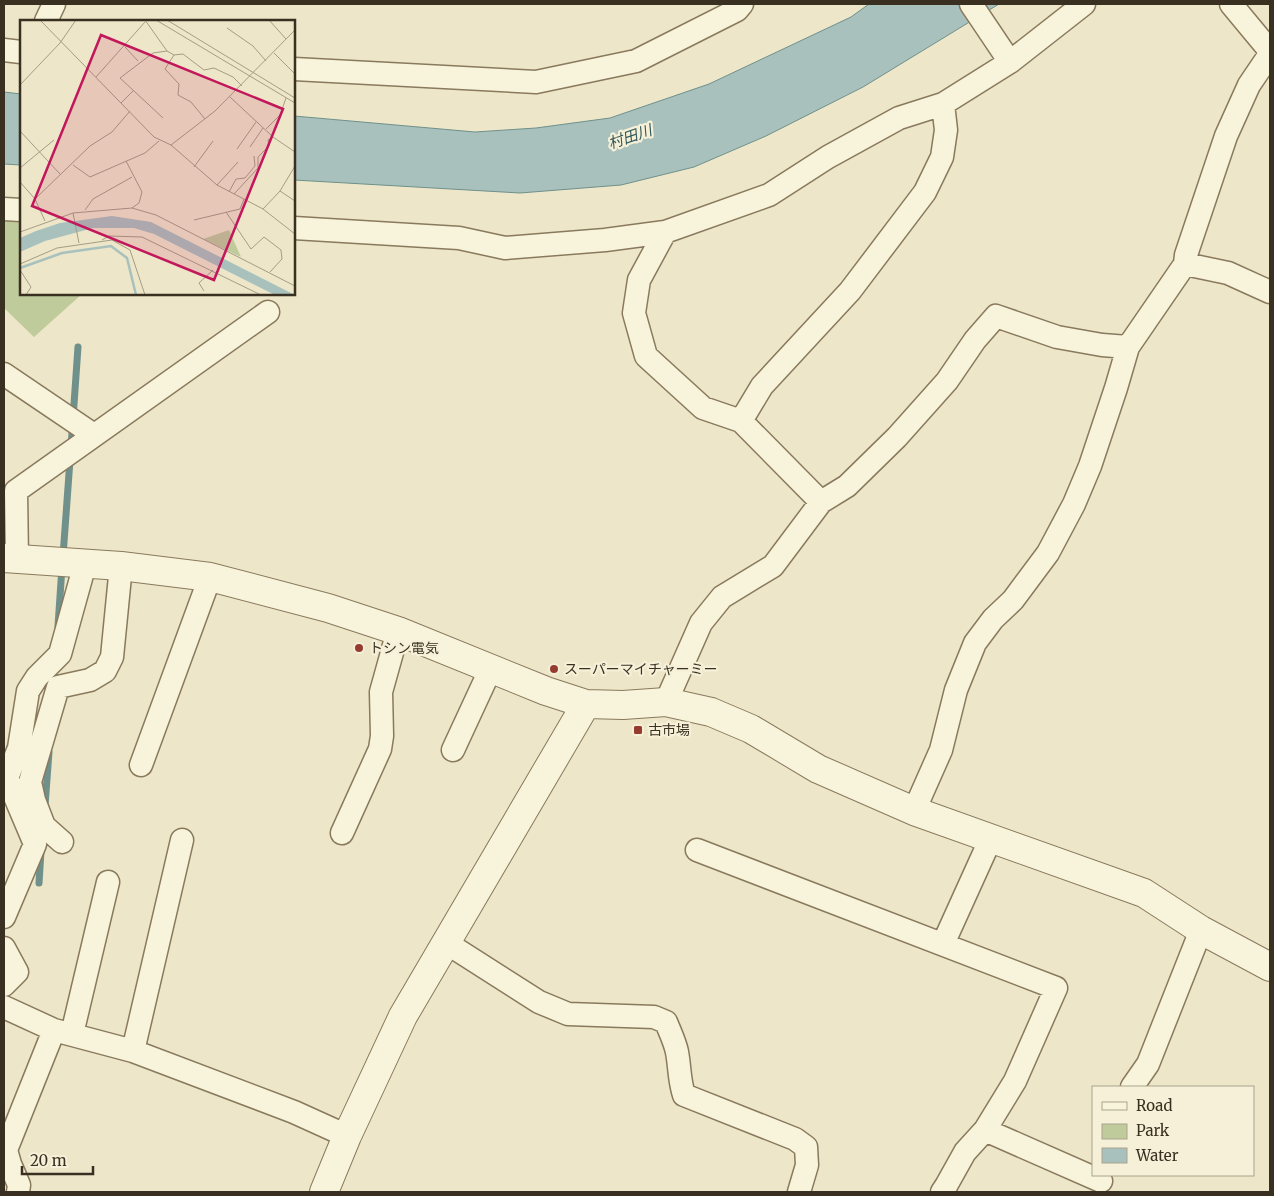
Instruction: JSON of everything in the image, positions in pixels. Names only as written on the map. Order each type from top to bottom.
[{"type":"street","points":[[46,20],[54,4]]},
{"type":"street","points":[[295,69],[536,82],[636,61],[737,10],[742,4]]},
{"type":"street","points":[[971,4],[1010,62]]},
{"type":"street","points":[[295,228],[459,238],[505,248],[605,240],[665,232],[769,196],[828,157],[899,118],[943,104],[1010,62],[1084,4]]},
{"type":"street","points":[[914,811],[941,750],[956,690],[975,643],[993,619],[1013,600],[1048,552],[1074,504],[1090,466],[1128,347],[1185,264],[1186,255],[1226,136],[1249,85],[1270,53],[1231,4]]},
{"type":"street","points":[[4,50],[20,52]]},
{"type":"street","points":[[741,421],[762,386],[850,290],[925,192],[942,157],[946,130],[943,104]]},
{"type":"street","points":[[4,208],[20,210]]},
{"type":"street","points":[[665,232],[639,280],[634,313],[646,356],[704,408],[741,421],[821,502]]},
{"type":"street","points":[[1185,264],[1228,273],[1270,292]]},
{"type":"street","points":[[268,312],[16,491],[10,559],[121,566],[210,577],[328,608],[398,631],[546,691],[586,704],[623,705],[666,702],[711,712],[751,729],[818,769],[914,811],[1144,893],[1201,930],[1270,967]]},
{"type":"street","points":[[666,702],[701,623],[722,597],[773,566],[821,502],[848,486],[897,437],[947,381],[975,340],[996,316],[1057,337],[1102,345],[1128,347]]},
{"type":"street","points":[[4,374],[94,435]]},
{"type":"street","points":[[4,918],[35,844],[7,778],[19,748],[28,691],[37,677],[60,654],[85,564]]},
{"type":"street","points":[[62,842],[44,826],[34,800],[30,782],[58,686],[90,680],[105,671],[112,657],[121,566]]},
{"type":"street","points":[[141,765],[210,577]]},
{"type":"street","points":[[342,832],[380,749],[382,736],[381,692],[398,631]]},
{"type":"street","points":[[453,750],[491,668]]},
{"type":"street","points":[[324,1192],[403,1016],[586,704]]},
{"type":"street","points":[[943,944],[991,838]]},
{"type":"street","points":[[133,1051],[182,840]]},
{"type":"street","points":[[697,850],[1056,988],[1015,1081],[985,1130],[965,1152],[942,1192]]},
{"type":"street","points":[[18,1192],[19,1185],[6,1150],[63,1032],[108,882]]},
{"type":"street","points":[[1133,1086],[1148,1064],[1201,930]]},
{"type":"street","points":[[445,942],[539,1002],[568,1014],[654,1017],[666,1022],[675,1043],[680,1083],[684,1095],[795,1140],[806,1147],[807,1165],[798,1192]]},
{"type":"street","points":[[4,948],[17,972],[4,985]]},
{"type":"street","points":[[4,1007],[63,1032],[133,1051],[294,1112],[348,1136]]},
{"type":"street","points":[[985,1130],[1101,1183]]},
{"type":"green space","points":[[4,208],[20,209],[20,295],[81,295],[34,337],[4,308]]},
{"type":"water","name":"村田川","points":[[869,4],[999,4],[863,87],[766,136],[694,167],[621,185],[520,193],[295,180],[295,116],[475,132],[536,128],[610,118],[709,84],[851,17]]},
{"type":"water","points":[[4,92],[20,94],[20,165],[4,164]]},
{"type":"waterway","points":[[71,447],[78,347]]},
{"type":"waterway","points":[[63,556],[70,460]]},
{"type":"waterway","points":[[58,626],[62,567]]},
{"type":"waterway","points":[[45,806],[49,752]]},
{"type":"waterway","points":[[39,883],[41,851]]},
{"type":"place","name":"トシン電気","points":[[359,648]]},
{"type":"place","name":"スーパーマイチャーミー","points":[[554,669]]},
{"type":"place","name":"古市場","points":[[638,730]]}]
